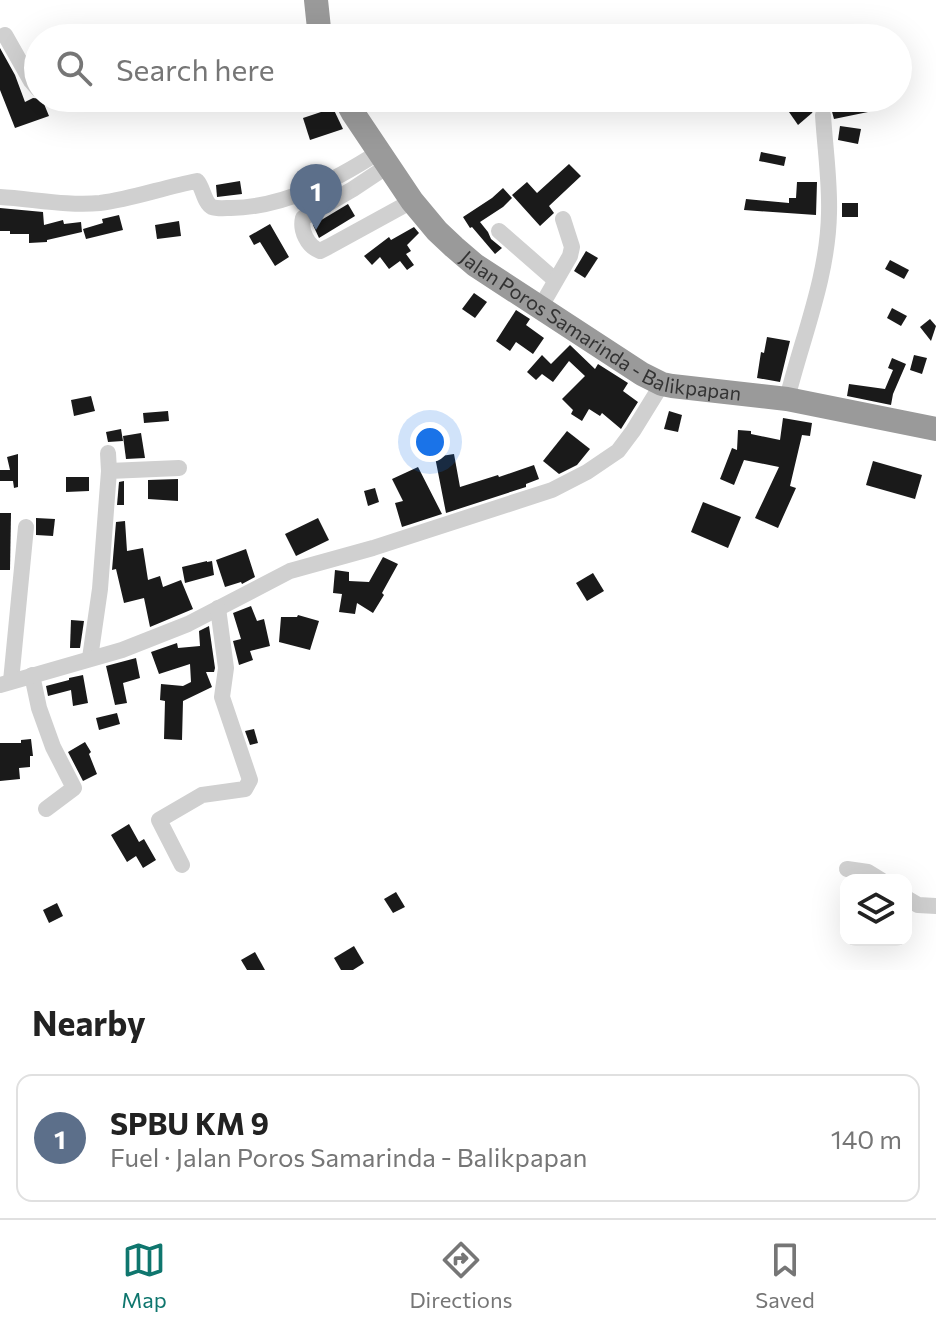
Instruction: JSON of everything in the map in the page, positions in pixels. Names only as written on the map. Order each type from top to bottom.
[{"type":"highway","points":[[316,0],[319,24]]},
{"type":"highway","name":"Jalan Poros Samarinda - Balikpapan","points":[[352,112],[412,201],[437,231],[475,265],[642,374],[662,384],[787,399],[936,429]]},
{"type":"street","points":[[5,35],[24,69]]},
{"type":"street","points":[[787,399],[819,285],[827,233],[828,185],[823,115]]},
{"type":"street","points":[[0,197],[98,203],[197,181],[213,207],[248,208],[305,192],[384,158]]},
{"type":"street","points":[[384,158],[353,189],[303,218],[302,230],[313,248],[320,251],[412,201]]},
{"type":"street","points":[[540,308],[570,256],[572,247],[563,219]]},
{"type":"street","points":[[499,231],[555,280]]},
{"type":"street","points":[[26,527],[6,683],[122,650],[188,624],[290,571],[373,548],[552,490],[618,451],[662,384]]},
{"type":"street","points":[[90,658],[100,589],[108,453]]},
{"type":"street","points":[[109,471],[179,468]]},
{"type":"street","points":[[182,865],[159,820],[202,795],[245,789],[250,780],[222,697],[226,668],[218,608]]},
{"type":"street","points":[[32,675],[39,708],[53,747],[74,788],[46,809]]},
{"type":"street","points":[[847,869],[871,874]]},
{"type":"street","points":[[912,902],[936,906]]},
{"type":"building","points":[[0,48],[15,75],[24,99],[24,112],[47,112],[49,116],[15,128],[0,90]]},
{"type":"building","points":[[321,112],[335,112],[343,129],[310,140],[303,118]]},
{"type":"building","points":[[789,112],[812,112],[812,113],[798,125]]},
{"type":"building","points":[[832,112],[868,112],[834,119]]},
{"type":"building","points":[[840,126],[861,129],[858,144],[838,140]]},
{"type":"building","points":[[761,152],[786,157],[784,166],[759,161]]},
{"type":"building","points":[[569,164],[581,176],[549,206],[554,213],[540,226],[512,195],[527,182],[537,193]]},
{"type":"building","points":[[240,181],[242,194],[217,197],[216,185]]},
{"type":"building","points":[[797,182],[817,182],[816,215],[744,210],[746,199],[789,203],[789,198],[796,198]]},
{"type":"building","points":[[503,188],[512,198],[480,222],[491,239],[502,248],[495,254],[463,217]]},
{"type":"building","points":[[842,203],[858,203],[858,217],[842,217]]},
{"type":"building","points":[[348,204],[355,216],[319,238],[313,225]]},
{"type":"building","points":[[0,208],[43,212],[44,225],[63,220],[64,224],[81,222],[82,232],[47,242],[29,243],[29,234],[0,231]]},
{"type":"building","points":[[119,215],[123,230],[86,239],[83,229],[103,223],[102,219]]},
{"type":"building","points":[[179,221],[181,236],[157,239],[155,225]]},
{"type":"building","points":[[270,224],[289,257],[275,266],[260,242],[254,245],[249,236]]},
{"type":"building","points":[[414,227],[419,233],[407,245],[411,251],[406,254],[414,265],[407,270],[400,261],[389,269],[380,257],[372,265],[364,256],[389,237],[391,240]]},
{"type":"building","points":[[586,251],[598,258],[585,278],[574,271]]},
{"type":"building","points":[[890,260],[909,270],[904,279],[885,269]]},
{"type":"building","points":[[474,293],[487,302],[475,318],[462,309]]},
{"type":"building","points":[[892,308],[907,316],[901,326],[887,318]]},
{"type":"building","points":[[516,310],[530,319],[526,325],[544,338],[533,354],[516,342],[510,351],[496,341]]},
{"type":"building","points":[[930,319],[936,326],[931,341],[920,327]]},
{"type":"building","points":[[767,337],[790,341],[780,382],[757,378]]},
{"type":"building","points":[[570,345],[595,369],[598,364],[628,383],[623,391],[638,402],[621,429],[602,413],[600,416],[589,409],[582,421],[571,414],[573,410],[562,399],[585,376],[569,361],[553,382],[542,374],[536,380],[527,372],[542,355],[551,364]]},
{"type":"building","points":[[914,355],[927,358],[922,374],[910,370]]},
{"type":"building","points":[[892,358],[906,364],[891,405],[847,396],[849,384],[885,389],[893,370],[888,368]]},
{"type":"building","points":[[91,396],[95,411],[74,416],[71,400]]},
{"type":"building","points":[[168,411],[169,421],[144,423],[143,413]]},
{"type":"building","points":[[669,411],[682,415],[678,432],[664,429]]},
{"type":"building","points":[[783,418],[812,423],[810,436],[802,435],[790,486],[796,488],[778,528],[755,518],[779,467],[744,460],[734,485],[720,479],[732,448],[737,450],[738,430],[780,440]]},
{"type":"building","points":[[121,429],[123,441],[108,442],[106,432]]},
{"type":"building","points":[[567,431],[590,449],[577,465],[559,474],[543,461]]},
{"type":"building","points":[[141,433],[145,458],[126,459],[123,436]]},
{"type":"building","points":[[18,454],[18,487],[14,488],[13,481],[0,481],[0,470],[10,470],[7,457]]},
{"type":"building","points":[[454,454],[460,487],[534,465],[539,479],[526,484],[526,487],[446,513],[435,457]]},
{"type":"building","points":[[873,461],[922,475],[915,499],[866,485]]},
{"type":"building","points":[[418,467],[442,514],[402,527],[395,503],[403,501],[392,479]]},
{"type":"building","points":[[66,477],[89,477],[89,491],[66,492]]},
{"type":"building","points":[[178,479],[178,501],[148,499],[148,480]]},
{"type":"building","points":[[124,481],[124,505],[117,505],[119,482]]},
{"type":"building","points":[[375,488],[379,502],[368,506],[364,491]]},
{"type":"building","points":[[703,502],[741,517],[728,548],[691,532]]},
{"type":"building","points":[[0,513],[11,513],[10,570],[0,570]]},
{"type":"building","points":[[36,518],[55,519],[53,536],[36,535]]},
{"type":"building","points":[[318,518],[329,540],[296,556],[285,534]]},
{"type":"building","points":[[125,521],[127,551],[143,548],[148,580],[160,576],[163,587],[181,580],[193,609],[150,627],[144,598],[124,603],[116,569],[112,570],[116,522]]},
{"type":"building","points":[[246,549],[255,577],[242,584],[225,587],[216,560]]},
{"type":"building","points":[[383,557],[398,564],[373,613],[357,603],[355,614],[339,612],[342,594],[333,593],[335,570],[349,572],[349,581],[369,582]]},
{"type":"building","points":[[212,561],[214,575],[185,583],[182,567]]},
{"type":"building","points":[[593,573],[604,591],[587,601],[576,583]]},
{"type":"building","points":[[251,606],[257,621],[264,619],[270,646],[250,651],[253,660],[239,665],[233,641],[241,639],[233,613]]},
{"type":"building","points":[[298,615],[319,621],[310,650],[279,642],[281,617]]},
{"type":"building","points":[[71,620],[84,621],[80,648],[70,648]]},
{"type":"building","points":[[209,626],[215,668],[214,672],[206,672],[212,687],[183,701],[182,740],[164,739],[165,701],[160,700],[161,684],[183,686],[191,682],[190,664],[159,674],[151,652],[177,643],[178,648],[200,646],[199,631]]},
{"type":"building","points":[[136,658],[140,678],[123,683],[127,703],[115,705],[106,666]]},
{"type":"building","points":[[83,675],[88,703],[73,706],[71,690],[48,696],[46,686]]},
{"type":"building","points":[[117,713],[120,724],[99,730],[96,718]]},
{"type":"building","points":[[254,729],[258,743],[250,745],[245,731]]},
{"type":"building","points":[[31,739],[33,756],[30,756],[30,767],[19,768],[20,779],[0,781],[0,743],[21,743],[21,740]]},
{"type":"building","points":[[85,742],[97,774],[83,781],[68,752]]},
{"type":"building","points":[[129,824],[139,842],[144,839],[156,860],[143,868],[136,856],[127,862],[111,835]]},
{"type":"building","points":[[396,892],[405,907],[393,913],[384,899]]},
{"type":"building","points":[[57,903],[63,916],[49,923],[43,910]]},
{"type":"building","points":[[354,946],[364,963],[353,970],[341,970],[334,958]]},
{"type":"building","points":[[255,952],[265,970],[247,970],[241,960]]},
{"type":"place","name":"SPBU KM 9","points":[[316,230]]}]
